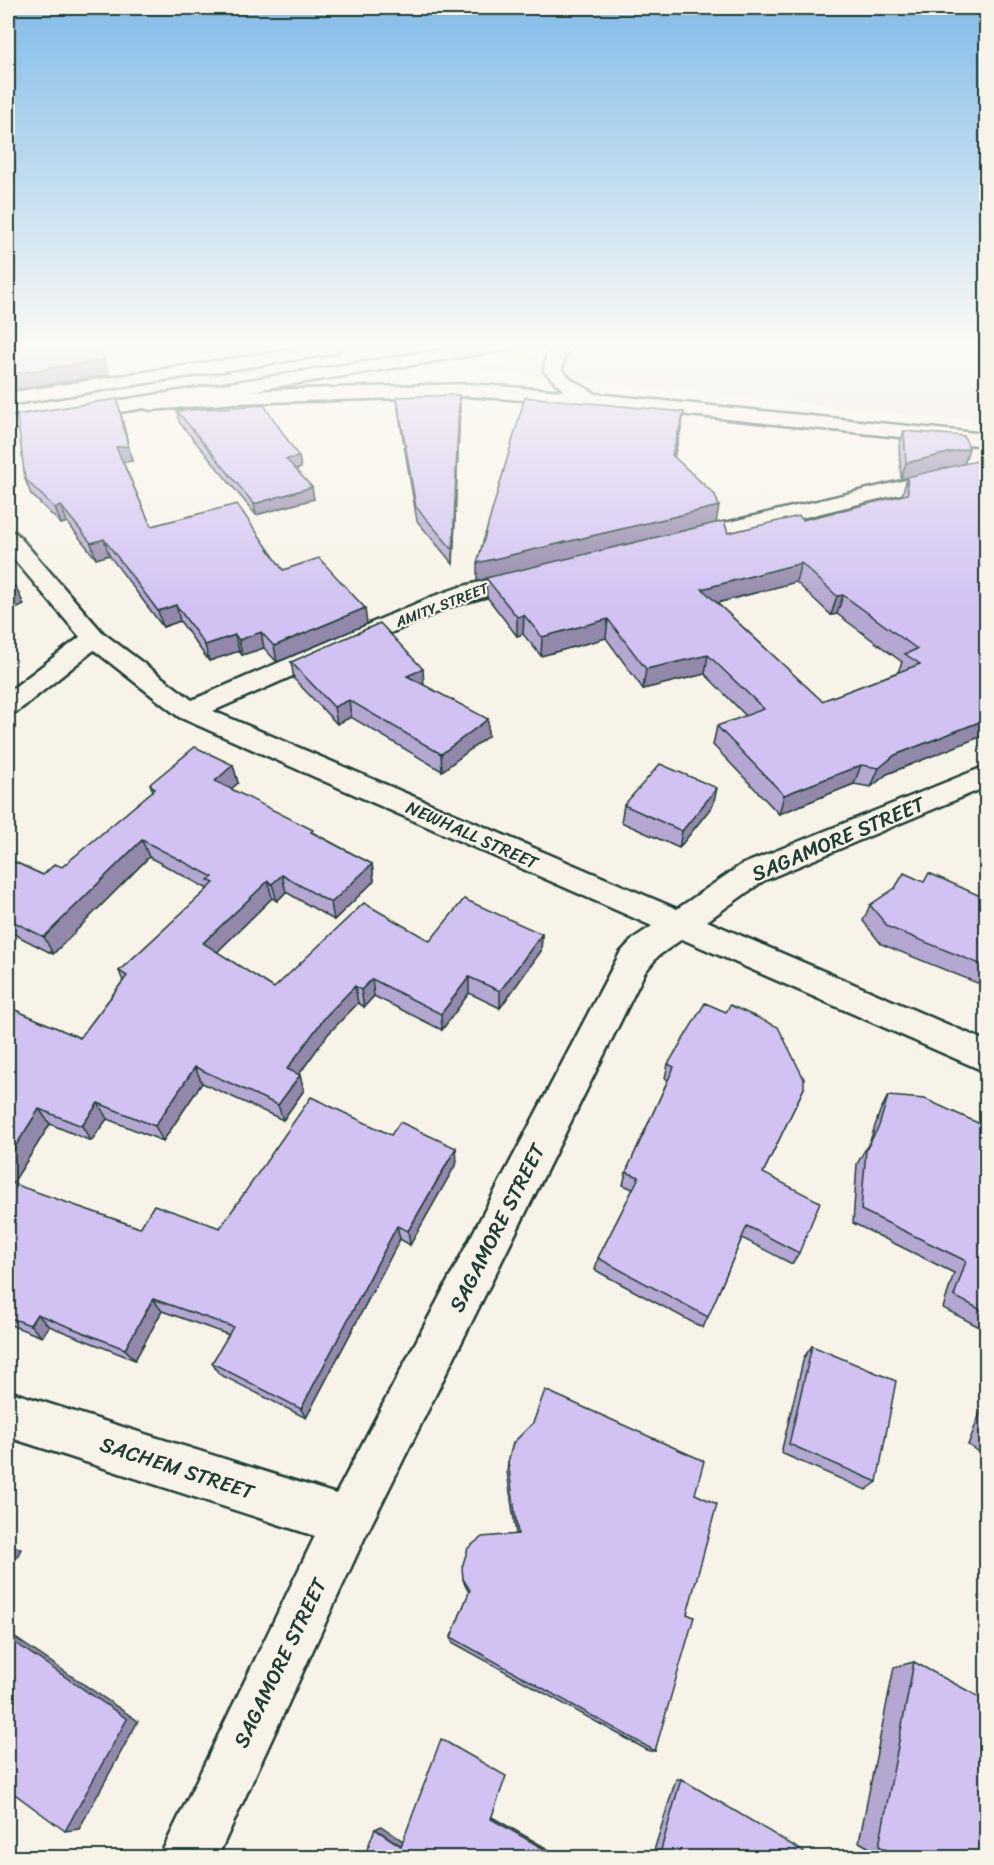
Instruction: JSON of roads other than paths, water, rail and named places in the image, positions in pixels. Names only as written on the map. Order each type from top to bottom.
[{"type":"main road","points":[[910,432],[987,440]]},
{"type":"main road","points":[[661,545],[987,467]]},
{"type":"main road","name":"NEWHALL STREET","points":[[8,538],[94,638],[189,711],[987,1057]]},
{"type":"main road","name":"AMITY STREET","points":[[189,711],[443,601],[469,592],[557,570]]},
{"type":"main road","points":[[8,705],[94,638]]},
{"type":"main road","name":"SAGAMORE STREET","points":[[187,1857],[347,1522],[632,963],[646,947],[676,924],[752,873],[987,776]]},
{"type":"main road","name":"SACHEM STREET","points":[[8,1414],[347,1522]]}]
